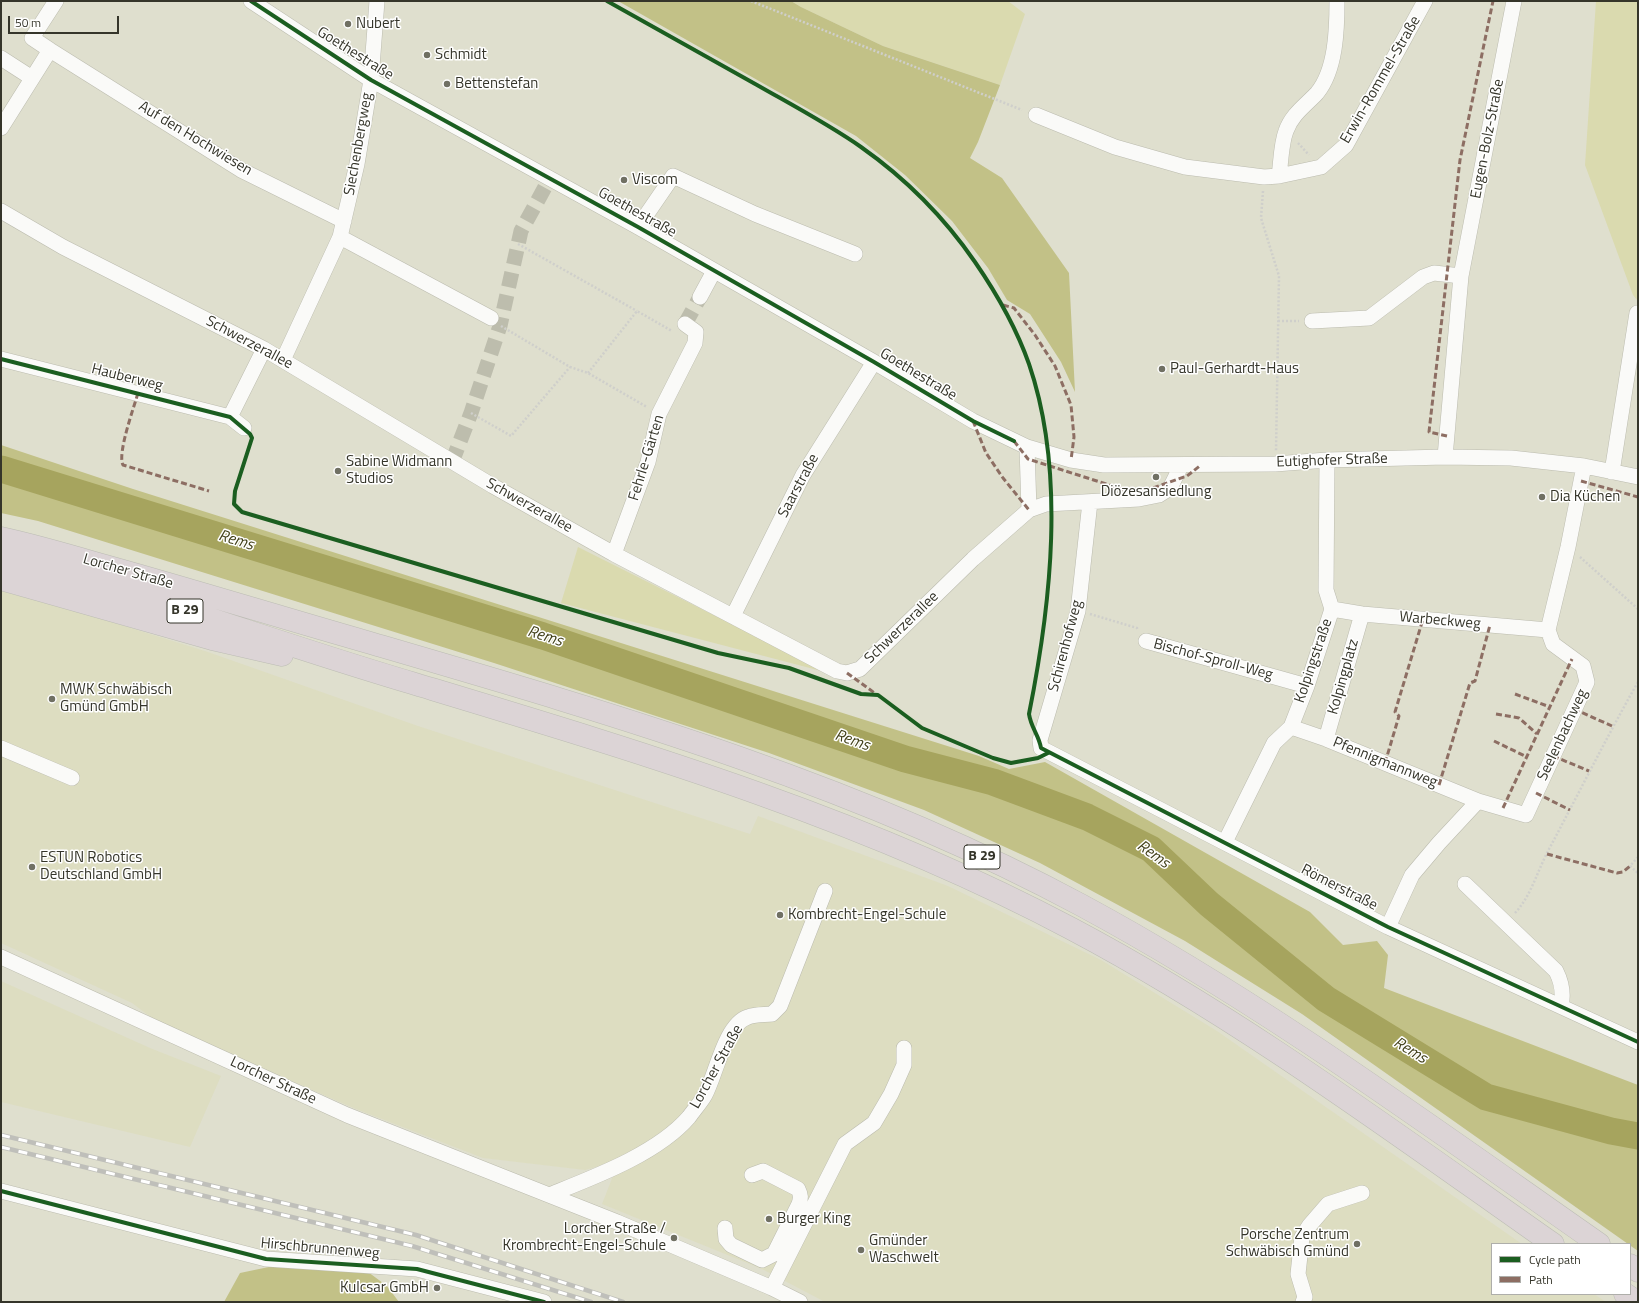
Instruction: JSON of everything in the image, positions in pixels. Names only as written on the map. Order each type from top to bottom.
[{"type":"highway","name":"Lorcher Straße","points":[[3,543],[162,581],[293,621],[555,697],[794,777],[895,817],[1008,868],[1078,903],[1139,937],[1285,1026],[1598,1243]]},
{"type":"highway","name":"B 29","points":[[3,543],[154,601],[367,670],[551,725],[811,812],[990,888],[1070,928],[1130,961],[1250,1034],[1335,1091],[1553,1243]]},
{"type":"highway","points":[[1,579],[212,639],[282,655],[367,670]]},
{"type":"highway","points":[[1626,1295],[1637,1302]]},
{"type":"street","name":"Auf den Hochwiesen","points":[[56,1],[32,38],[241,170],[344,221]]},
{"type":"street","name":"Goethestraße","points":[[251,1],[371,80],[638,227],[874,362],[973,422],[1027,447]]},
{"type":"street","name":"Siechenbergweg","points":[[283,360],[340,238],[357,164],[371,80],[377,1]]},
{"type":"street","points":[[1279,176],[1286,131],[1298,112],[1318,92],[1331,64],[1337,25],[1337,1]]},
{"type":"street","name":"Erwin-Rommel-Straße","points":[[1036,115],[1115,147],[1184,167],[1264,177],[1279,176],[1321,167],[1346,145],[1425,1]]},
{"type":"street","name":"Eugen-Bolz-Straße","points":[[1445,457],[1461,276],[1514,1]]},
{"type":"street","points":[[1,128],[50,50]]},
{"type":"street","points":[[1,58],[32,78]]},
{"type":"street","name":"Goethestraße","points":[[638,227],[673,176],[755,214],[855,254]]},
{"type":"street","name":"Schwerzerallee","points":[[1,211],[63,247],[283,360],[493,486],[614,554],[837,671],[847,673],[860,669],[973,559],[1030,510],[1046,504],[1139,499],[1159,495],[1170,488],[1180,466]]},
{"type":"street","points":[[340,238],[491,318]]},
{"type":"street","points":[[700,297],[714,271]]},
{"type":"street","points":[[1312,322],[1369,318],[1423,277],[1434,273],[1461,276]]},
{"type":"street","points":[[1612,472],[1637,313]]},
{"type":"street","points":[[685,324],[696,332],[695,344]]},
{"type":"street","name":"Fehrle-Gärten","points":[[614,554],[648,462],[659,414],[695,344]]},
{"type":"street","points":[[230,417],[264,350]]},
{"type":"street","name":"Hauberweg","points":[[1,359],[230,417],[244,428]]},
{"type":"street","name":"Saarstraße","points":[[733,616],[803,475],[874,362]]},
{"type":"street","points":[[1027,447],[1030,510]]},
{"type":"street","name":"Eutighofer Straße","points":[[1027,447],[1071,460],[1104,465],[1180,466],[1275,464],[1327,460],[1445,457],[1511,458],[1584,466],[1638,477]]},
{"type":"street","name":"Kolpingstraße","points":[[1225,842],[1274,743],[1291,727],[1307,686],[1332,608],[1326,590],[1327,460]]},
{"type":"street","points":[[1548,630],[1568,546],[1584,466]]},
{"type":"street","name":"Schirenhofweg","points":[[1040,740],[1078,611],[1090,502]]},
{"type":"street","name":"Warbeckweg","points":[[1332,608],[1362,614],[1548,630]]},
{"type":"street","name":"Kolpingplatz","points":[[1326,739],[1362,614]]},
{"type":"street","name":"Seelenbachweg","points":[[1478,801],[1526,815],[1587,682],[1583,666],[1553,644],[1548,630]]},
{"type":"street","name":"Bischof-Sproll-Weg","points":[[1146,641],[1307,686]]},
{"type":"street","name":"Pfennigmannweg","points":[[1291,727],[1326,739],[1478,801]]},
{"type":"street","name":"Römerstraße","points":[[1040,740],[1041,748],[1048,752],[1388,927],[1638,1042]]},
{"type":"street","points":[[1,748],[72,778]]},
{"type":"street","points":[[1388,927],[1412,875],[1438,843],[1478,801]]},
{"type":"street","points":[[1464,884],[1556,971],[1561,982],[1563,998],[1561,1006]]},
{"type":"street","name":"Lorcher Straße","points":[[550,1195],[601,1174],[625,1162],[664,1140],[688,1118],[705,1094],[718,1061],[739,1022],[748,1017],[772,1014],[780,1006],[825,891]]},
{"type":"street","name":"Lorcher Straße","points":[[1,957],[347,1115],[550,1195],[772,1288],[800,1302]]},
{"type":"street","points":[[772,1288],[845,1144],[874,1123],[891,1094],[904,1065],[904,1048]]},
{"type":"street","points":[[725,1228],[726,1239],[732,1245],[762,1260],[774,1254],[799,1204],[801,1198],[800,1192],[798,1189],[763,1171],[752,1175]]},
{"type":"street","name":"Hirschbrunnenweg","points":[[1,1190],[266,1259],[417,1269],[544,1302]]},
{"type":"street","points":[[1303,1302],[1305,1297],[1298,1274],[1302,1237],[1309,1226],[1328,1204],[1362,1193]]},
{"type":"path","points":[[751,1],[1036,115]]},
{"type":"path","points":[[1286,131],[1321,167]]},
{"type":"path","points":[[1264,177],[1261,218],[1279,276],[1275,464]]},
{"type":"path","points":[[518,244],[695,344]]},
{"type":"path","points":[[588,373],[637,311]]},
{"type":"path","points":[[491,318],[512,335],[570,367],[588,373],[659,414]]},
{"type":"path","points":[[1278,321],[1312,322]]},
{"type":"path","points":[[471,413],[511,436],[570,367]]},
{"type":"path","points":[[1568,546],[1638,609]]},
{"type":"path","points":[[1505,923],[1524,904],[1547,854],[1602,745],[1638,682]]},
{"type":"path","points":[[1638,857],[1630,866],[1638,873]]},
{"type":"shaded area","points":[[618,1],[791,1],[883,46],[1000,85],[978,142],[970,158],[1002,178],[1069,273],[1075,392],[1061,362],[1030,314],[1007,300],[988,268],[952,221],[905,175],[856,136]]},
{"type":"shaded area","points":[[791,1],[1008,1],[1025,14],[1000,85],[883,46]]},
{"type":"shaded area","points":[[1596,1],[1638,1],[1638,301],[1633,295],[1585,165]]},
{"type":"shaded area","points":[[1,445],[133,489],[979,756],[1009,769],[1045,762],[1310,912],[1343,945],[1377,941],[1388,955],[1384,988],[1638,1085],[1638,1251],[1631,1246],[1631,1243],[1627,1243],[1302,1014],[1185,941],[1040,863],[924,810],[769,753],[494,663],[38,521],[1,513]]},
{"type":"shaded area","points":[[578,547],[829,673],[561,603]]},
{"type":"shaded area","points":[[1,590],[44,601],[208,652],[418,726],[750,834],[758,816],[948,886],[1101,960],[1217,1031],[1521,1243],[1491,1243],[1491,1295],[1596,1295],[1606,1302],[825,1302],[762,1269],[602,1204],[620,1158],[610,1163],[585,1170],[483,1158],[356,1109],[160,1024],[132,1003],[1,943]]},
{"type":"shaded area","points":[[1,981],[150,1048],[221,1076],[190,1147],[1,1102]]},
{"type":"shaded area","points":[[283,1264],[364,1269],[387,1286],[399,1302],[224,1302],[240,1273]]},
{"type":"waterway","name":"Rems","points":[[1,469],[543,636],[905,759],[993,782],[1087,817],[1151,849],[1209,904],[1326,999],[1486,1097],[1611,1131],[1638,1136]]},
{"type":"tunnel","points":[[452,462],[471,413],[500,326],[521,231],[550,178]]},
{"type":"tunnel","points":[[685,324],[700,297]]},
{"type":"railway","points":[[1,1135],[416,1235],[623,1302]]},
{"type":"railway","points":[[1,1147],[412,1246],[591,1302]]},
{"type":"marked path","points":[[1447,436],[1429,432],[1460,160],[1493,1]]},
{"type":"marked path","points":[[1003,305],[1014,308],[1035,335],[1055,366],[1071,405],[1074,437],[1071,460]]},
{"type":"marked path","points":[[138,393],[124,441],[122,451],[123,465],[209,491]]},
{"type":"marked path","points":[[973,421],[986,453],[1003,478],[1029,510]]},
{"type":"marked path","points":[[1014,441],[1028,459],[1125,490],[1150,489],[1187,476],[1201,465]]},
{"type":"marked path","points":[[1581,481],[1638,497]]},
{"type":"marked path","points":[[1385,763],[1399,716],[1395,712],[1423,619]]},
{"type":"marked path","points":[[1439,785],[1470,683],[1475,681],[1490,625]]},
{"type":"marked path","points":[[1503,808],[1572,659]]},
{"type":"marked path","points":[[847,673],[876,694]]},
{"type":"marked path","points":[[1515,694],[1550,707]]},
{"type":"marked path","points":[[1574,709],[1612,726]]},
{"type":"marked path","points":[[1496,714],[1519,718],[1537,734]]},
{"type":"marked path","points":[[1494,741],[1527,757]]},
{"type":"marked path","points":[[1553,756],[1589,771]]},
{"type":"marked path","points":[[1536,793],[1570,810]]},
{"type":"marked path","points":[[1547,854],[1617,873],[1623,872],[1630,866]]},
{"type":"cycle path","points":[[251,1],[371,80],[638,227],[874,362],[973,421],[1014,441]]},
{"type":"cycle path","points":[[607,1],[810,115],[861,147],[893,172],[923,199],[963,245],[991,286],[1012,324],[1029,364],[1041,406],[1048,449],[1051,493],[1051,538],[1048,583],[1037,672],[1029,714],[1041,748],[1388,927],[1638,1042]]},
{"type":"cycle path","points":[[1,359],[230,417],[250,434],[252,438],[235,491],[234,504],[242,512],[718,653],[789,668],[861,694],[878,695],[922,728],[993,758],[1011,763],[1038,758],[1048,753]]},
{"type":"cycle path","points":[[1,1191],[266,1259],[417,1269],[544,1302]]},
{"type":"place","name":"Nubert","points":[[348,24]]},
{"type":"place","name":"Schmidt","points":[[427,55]]},
{"type":"place","name":"Bettenstefan","points":[[447,84]]},
{"type":"place","name":"Viscom","points":[[624,180]]},
{"type":"place","name":"Paul-Gerhardt-Haus","points":[[1162,369]]},
{"type":"place","name":"Sabine Widmann Studios","points":[[338,471]]},
{"type":"place","name":"Diözesansiedlung","points":[[1156,477]]},
{"type":"place","name":"Dia Küchen","points":[[1542,497]]},
{"type":"place","name":"MWK Schwäbisch Gmünd GmbH","points":[[52,699]]},
{"type":"place","name":"ESTUN Robotics Deutschland GmbH","points":[[32,867]]},
{"type":"place","name":"Kombrecht-Engel-Schule","points":[[780,915]]},
{"type":"place","name":"Burger King","points":[[769,1219]]},
{"type":"place","name":"Lorcher Straße / Krombrecht-Engel-Schule","points":[[674,1238]]},
{"type":"place","name":"Porsche Zentrum Schwäbisch Gmünd","points":[[1357,1244]]},
{"type":"place","name":"Gmünder Waschwelt","points":[[861,1250]]},
{"type":"place","name":"Kulcsar GmbH","points":[[437,1288]]}]
